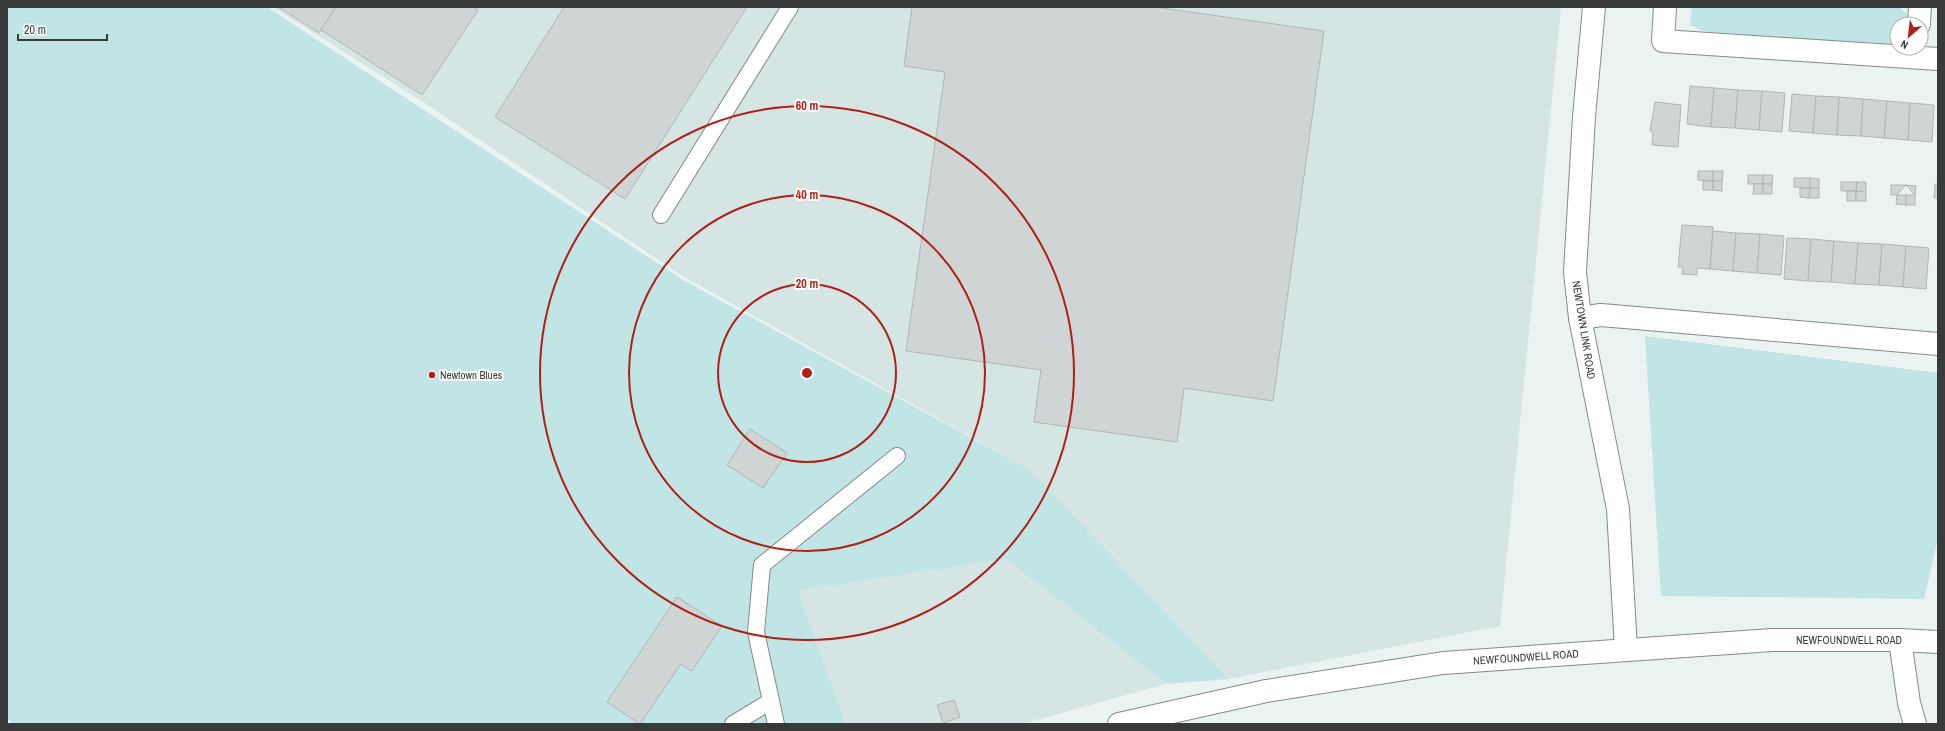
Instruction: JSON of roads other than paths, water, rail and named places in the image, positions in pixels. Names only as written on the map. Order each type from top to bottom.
[{"type":"street","name":"NEWTOWN LINK ROAD","points":[[1594,7],[1584,117],[1575,272],[1580,318],[1618,509],[1626,650]]},
{"type":"street","points":[[1664,7],[1664,41],[1889,52]]},
{"type":"street","points":[[1927,56],[1938,59]]},
{"type":"street","points":[[1580,318],[1601,315],[1938,344]]},
{"type":"street","name":"NEWFOUNDWELL ROAD","points":[[1119,724],[1266,690],[1443,663],[1772,640],[1900,640],[1938,642]]},
{"type":"street","points":[[1900,640],[1909,703],[1914,724]]},
{"type":"lane","points":[[660,215],[790,7]]},
{"type":"lane","points":[[776,724],[756,632],[762,566],[898,456]]},
{"type":"lane","points":[[733,724],[771,701]]},
{"type":"place","name":"Newtown Blues","points":[[432,375]]}]
